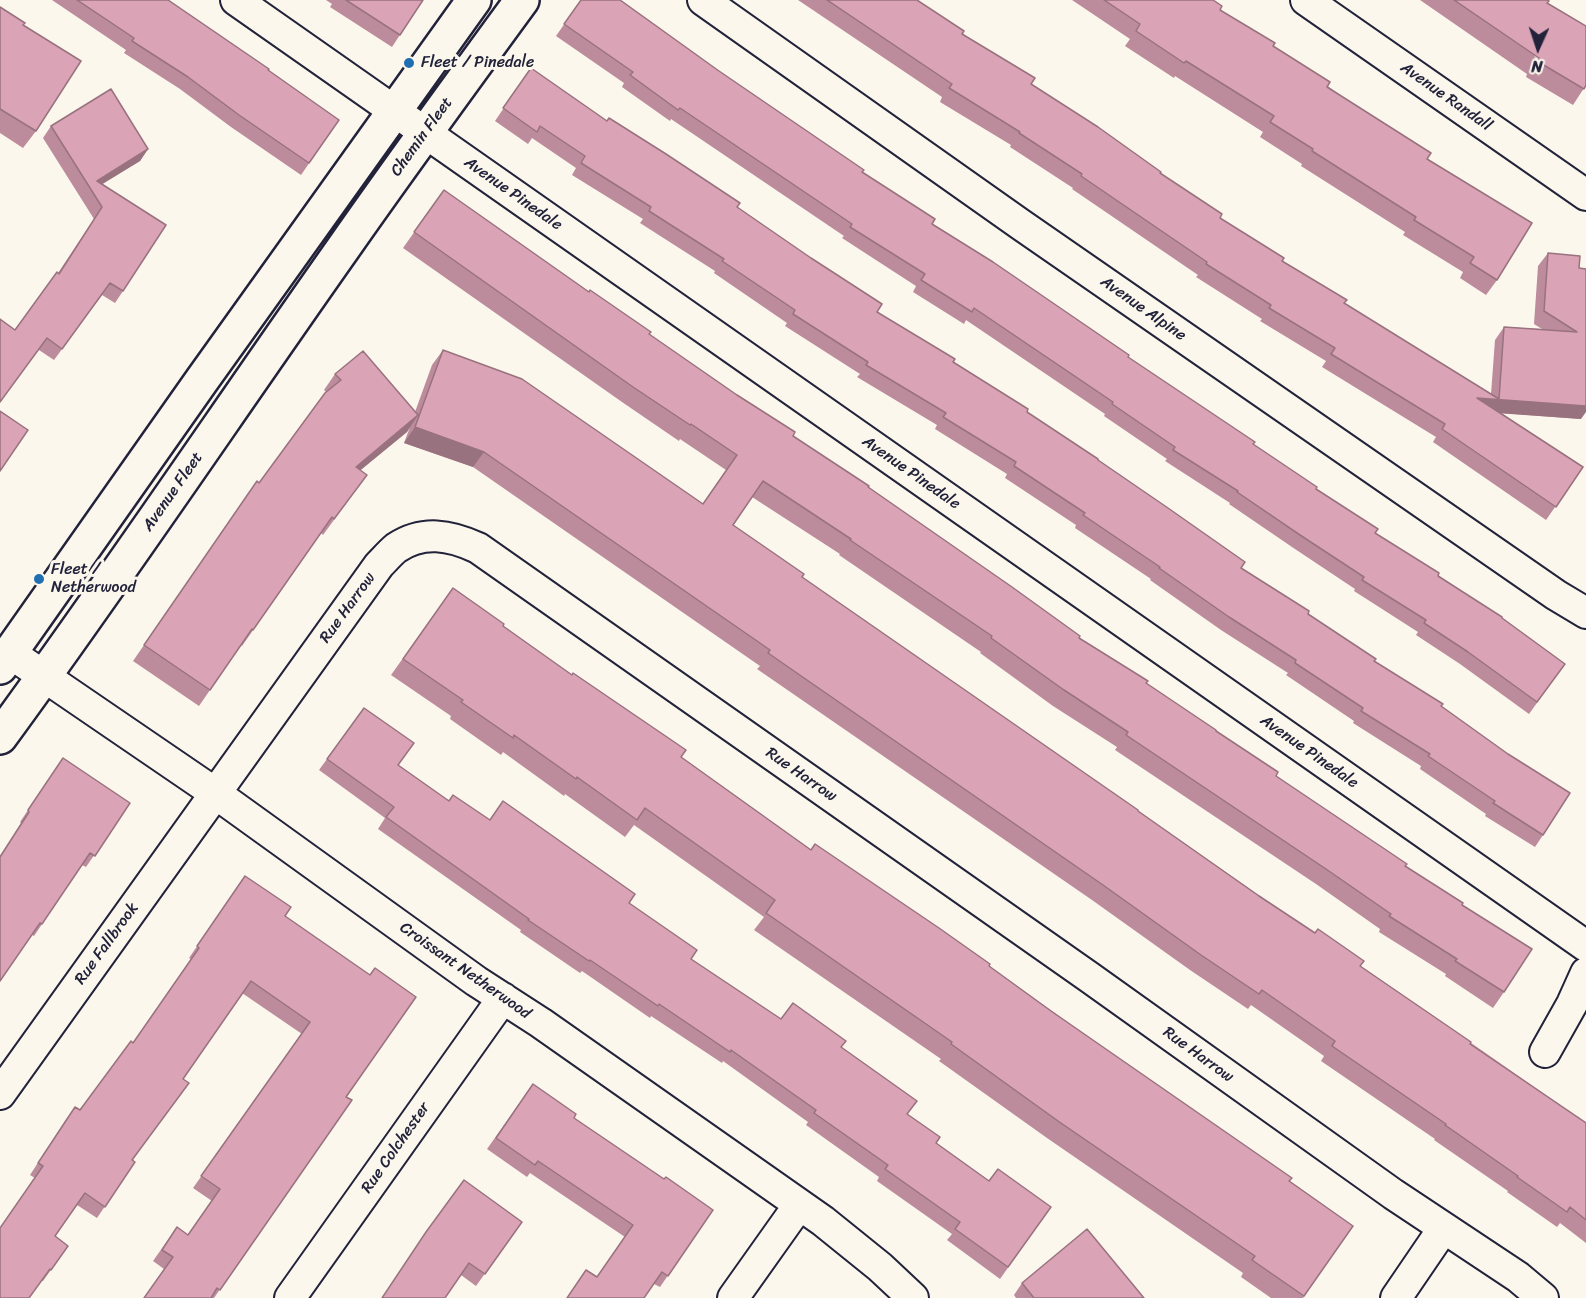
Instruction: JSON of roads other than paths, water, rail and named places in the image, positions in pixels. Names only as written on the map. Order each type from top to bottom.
[{"type":"main road","points":[[5,660],[474,0]]},
{"type":"main road","name":"Chemin Fleet","points":[[344,246],[522,0]]},
{"type":"main road","name":"Avenue Fleet","points":[[0,738],[344,246]]},
{"type":"street","name":"Avenue Pinedale","points":[[236,0],[1586,946]]},
{"type":"street","name":"Avenue Alpine","points":[[703,0],[1059,251],[1556,596],[1586,613]]},
{"type":"street","name":"Avenue Randall","points":[[1306,0],[1586,195]]},
{"type":"street","name":"Rue Harrow","points":[[215,793],[379,565],[394,549],[426,536],[445,536],[461,540],[478,548],[1443,1229],[1518,1277],[1543,1298]]},
{"type":"street","name":"Croissant Netherwood","points":[[5,660],[44,678],[215,793],[476,981],[542,1023],[829,1226],[880,1267],[913,1298]]},
{"type":"street","name":"Rue Fallbrook","points":[[0,1094],[215,793]]},
{"type":"street","points":[[1545,1052],[1572,1004],[1586,973]]},
{"type":"street","name":"Rue Colchester","points":[[290,1298],[503,998]]},
{"type":"street","points":[[733,1298],[799,1205]]},
{"type":"street","points":[[1396,1298],[1443,1229]]},
{"type":"place","name":"Fleet / Pinedale","points":[[409,63]]},
{"type":"place","name":"Fleet / Netherwood","points":[[39,579]]}]
